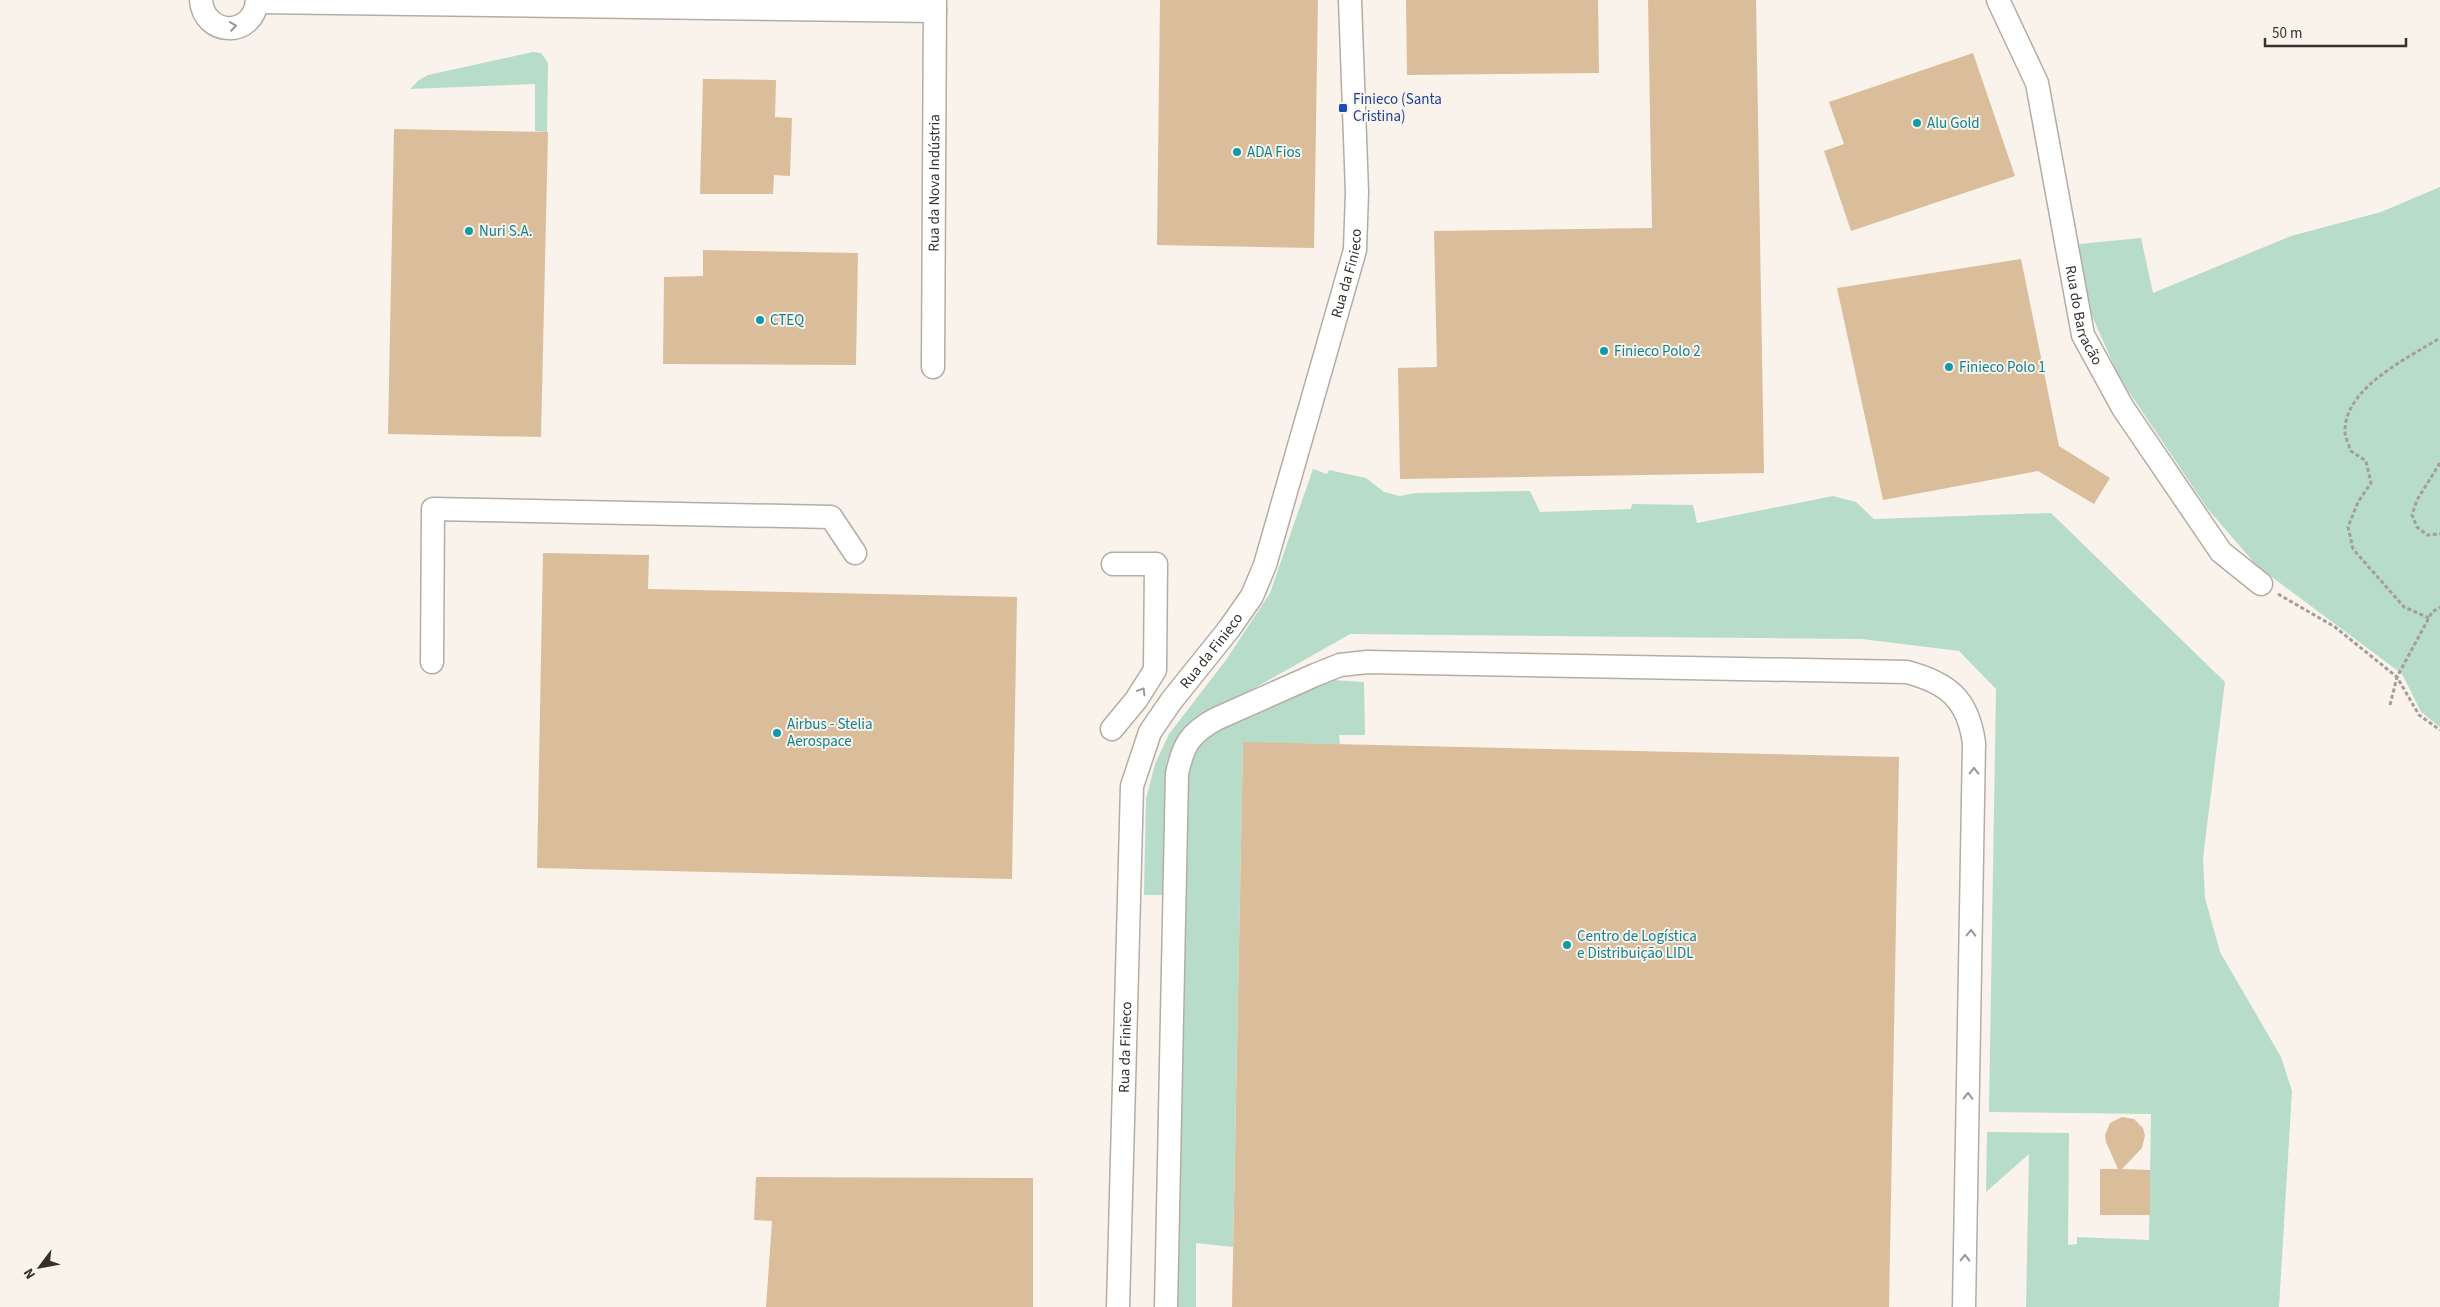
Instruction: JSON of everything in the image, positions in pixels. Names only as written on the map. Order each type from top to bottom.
[{"type":"street","points":[[201,0],[202,8],[213,23],[229,28],[237,27],[251,18],[257,1],[935,6]]},
{"type":"street","name":"Rua da Finieco","points":[[1118,1307],[1132,786],[1150,732],[1172,700],[1229,629],[1252,596],[1265,565],[1333,330],[1355,250],[1357,192],[1350,0]]},
{"type":"street","name":"Rua do Barracão","points":[[1998,0],[2037,83],[2083,335],[2123,408],[2221,552],[2261,584]]},
{"type":"street","name":"Rua da Nova Indústria","points":[[933,367],[935,6]]},
{"type":"street","points":[[432,662],[434,508],[831,516],[855,552]]},
{"type":"street","points":[[1112,729],[1136,700],[1155,670],[1156,564],[1113,564]]},
{"type":"street","points":[[1166,1307],[1177,774],[1181,756],[1188,740],[1201,727],[1216,719],[1315,674],[1340,665],[1367,662],[1907,672],[1930,678],[1950,690],[1963,705],[1974,743],[1964,1307]]},
{"type":"path","points":[[2429,618],[2404,607],[2353,549],[2348,527],[2358,502],[2371,483],[2366,461],[2351,451],[2345,433],[2348,411],[2374,379],[2440,338]]},
{"type":"path","points":[[2440,463],[2417,500],[2412,516],[2417,526],[2427,535],[2440,534]]},
{"type":"path","points":[[2261,584],[2335,627],[2396,677],[2418,716],[2440,730]]},
{"type":"path","points":[[2390,705],[2396,677],[2432,612],[2440,606]]},
{"type":"green space","points":[[533,52],[541,53],[548,63],[547,132],[535,131],[535,84],[410,89],[419,80],[428,75]]},
{"type":"green space","points":[[2440,187],[2440,727],[2421,712],[2402,674],[2256,565],[2207,508],[2119,377],[2088,307],[2079,244],[2141,238],[2153,293],[2291,236],[2381,212]]},
{"type":"green space","points":[[1313,469],[1327,474],[1329,470],[1366,478],[1384,492],[1400,496],[1416,493],[1530,491],[1540,512],[1631,509],[1632,504],[1693,505],[1697,523],[1833,496],[1856,502],[1874,519],[2051,513],[2225,682],[2203,858],[2205,898],[2220,952],[2281,1057],[2292,1091],[2279,1307],[2026,1307],[2029,1154],[1986,1192],[1987,1132],[2069,1133],[2068,1245],[2077,1244],[2077,1237],[2149,1240],[2151,1114],[1989,1112],[1996,689],[1959,651],[1862,639],[1350,634],[1183,729],[1166,763],[1163,895],[1144,895],[1146,799],[1155,764],[1169,734],[1226,660],[1270,593]]},
{"type":"green space","points":[[1332,680],[1364,682],[1365,735],[1339,735],[1340,744],[1243,743],[1233,1247],[1196,1243],[1196,1307],[1176,1307],[1185,774],[1196,745],[1228,722]]},
{"type":"building","name":"ADA Fios","points":[[1160,0],[1318,0],[1314,248],[1157,245]]},
{"type":"building","points":[[1406,0],[1598,0],[1599,73],[1407,75]]},
{"type":"building","points":[[1648,0],[1756,0],[1764,473],[1400,479],[1398,368],[1437,367],[1434,231],[1652,228]]},
{"type":"building","name":"Alu Gold","points":[[1973,53],[2015,176],[1851,231],[1824,151],[1844,144],[1829,102]]},
{"type":"building","points":[[703,79],[776,80],[775,117],[792,118],[790,176],[774,175],[773,194],[700,194]]},
{"type":"building","name":"Nuri S.A.","points":[[394,129],[548,132],[541,437],[388,434]]},
{"type":"building","name":"CTEQ","points":[[703,250],[858,253],[856,365],[663,364],[664,277],[703,276]]},
{"type":"building","name":"Finieco Polo 1","points":[[2021,259],[2059,446],[2110,478],[2094,504],[2038,471],[1883,500],[1837,288]]},
{"type":"building","name":"Airbus - Stelia Aerospace","points":[[543,553],[649,555],[648,589],[1017,597],[1012,879],[537,868]]},
{"type":"building","name":"Centro de Logística e Distribuição LIDL","points":[[1243,742],[1899,757],[1889,1307],[1232,1307]]},
{"type":"building","points":[[2122,1117],[2134,1119],[2143,1128],[2145,1135],[2142,1148],[2122,1169],[2150,1170],[2150,1215],[2100,1215],[2100,1169],[2118,1169],[2106,1142],[2105,1135],[2110,1123]]},
{"type":"building","points":[[756,1177],[1033,1178],[1033,1307],[766,1307],[772,1221],[754,1220]]},
{"type":"place","name":"Finieco (Santa Cristina)","points":[[1343,108]]},
{"type":"place","name":"Alu Gold","points":[[1917,123]]},
{"type":"place","name":"ADA Fios","points":[[1237,152]]},
{"type":"place","name":"Nuri S.A.","points":[[469,231]]},
{"type":"place","name":"CTEQ","points":[[760,320]]},
{"type":"place","name":"Finieco Polo 2","points":[[1604,351]]},
{"type":"place","name":"Finieco Polo 1","points":[[1949,367]]},
{"type":"place","name":"Airbus - Stelia Aerospace","points":[[777,733]]},
{"type":"place","name":"Centro de Logística e Distribuição LIDL","points":[[1567,945]]}]
